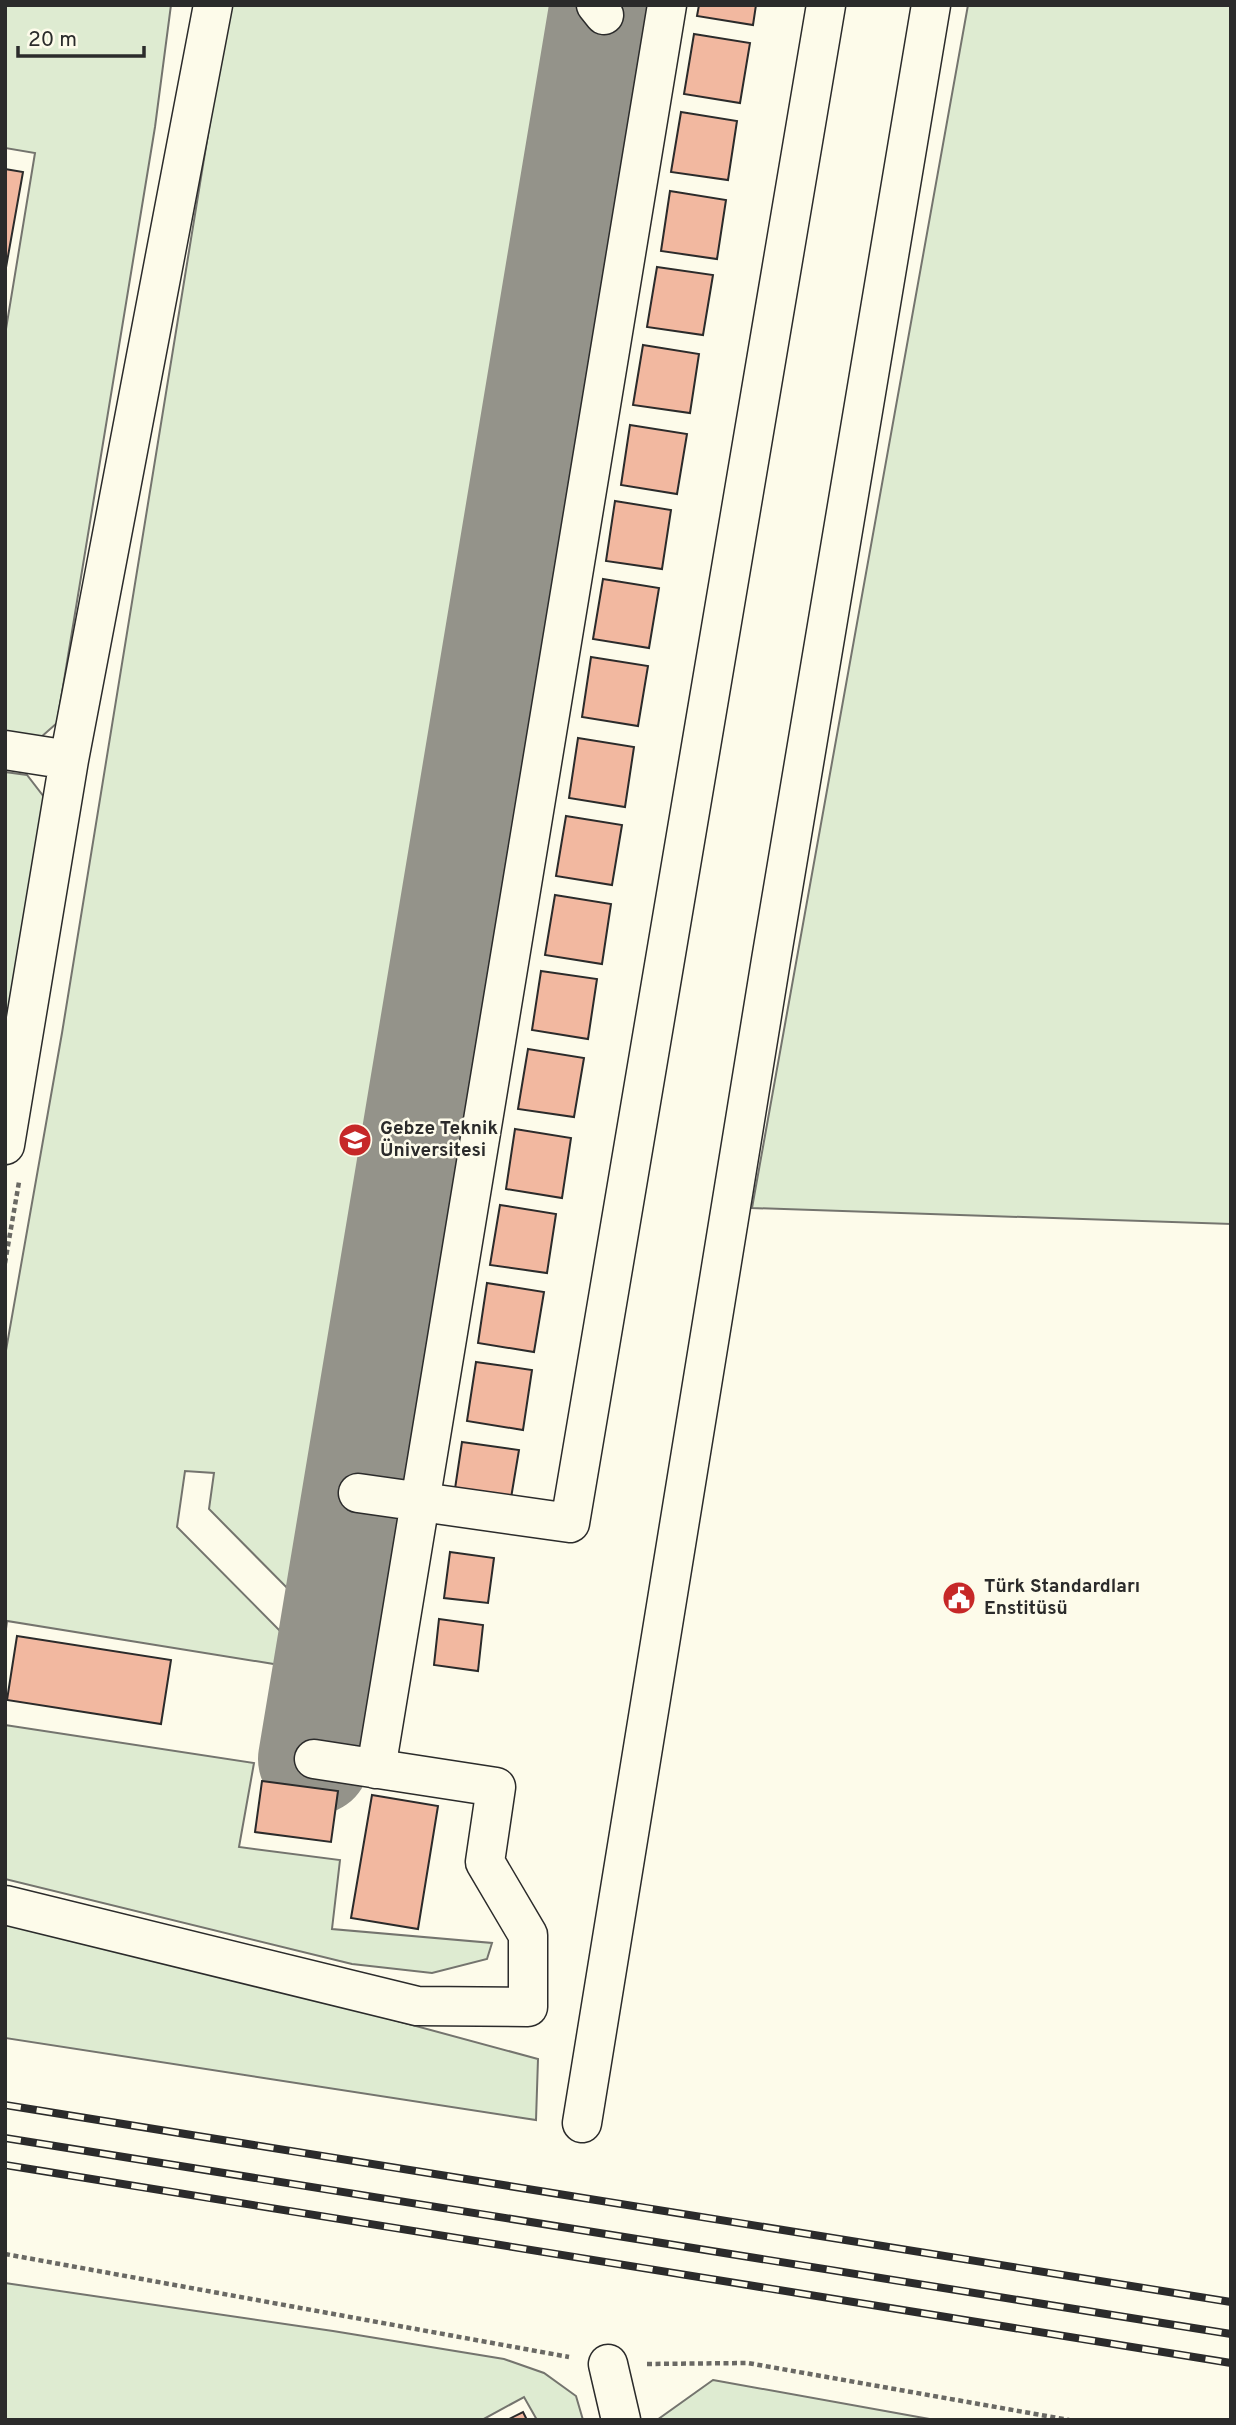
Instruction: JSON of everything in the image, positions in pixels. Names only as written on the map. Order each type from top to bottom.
[{"type":"street","points":[[5,1145],[69,760],[213,5]]},
{"type":"street","points":[[596,5],[604,15],[604,5]]},
{"type":"street","points":[[376,1769],[667,5]]},
{"type":"street","points":[[358,1493],[570,1523],[826,5]]},
{"type":"street","points":[[582,2123],[768,974],[931,5]]},
{"type":"street","points":[[5,750],[69,760]]},
{"type":"street","points":[[5,1905],[417,2006],[528,2007],[528,1935],[485,1862],[496,1787],[314,1759]]},
{"type":"street","points":[[608,2364],[621,2420]]},
{"type":"path","points":[[5,2254],[608,2364],[748,2363],[1069,2420]]},
{"type":"green space","points":[[5,5],[171,5],[155,127],[57,723],[40,738],[5,735],[5,335],[35,153],[5,148]]},
{"type":"green space","points":[[229,5],[553,5],[299,1600],[209,1509],[214,1473],[185,1471],[177,1527],[291,1642],[286,1666],[7,1621],[5,1637],[5,1356],[62,1033]]},
{"type":"green space","points":[[968,5],[1231,5],[1231,1224],[752,1208]]},
{"type":"green space","points":[[5,772],[27,775],[44,797],[5,1056]]},
{"type":"green space","points":[[5,1725],[254,1763],[239,1847],[340,1860],[332,1929],[492,1943],[487,1959],[432,1973],[352,1964],[5,1879]]},
{"type":"green space","points":[[5,1915],[538,2059],[536,2120],[5,2038]]},
{"type":"green space","points":[[5,2283],[504,2359],[544,2373],[576,2396],[583,2420],[537,2420],[524,2397],[482,2420],[5,2420]]},
{"type":"green space","points":[[713,2380],[935,2420],[657,2420]]},
{"type":"building","points":[[699,5],[756,5],[753,25],[697,16]]},
{"type":"building","points":[[694,34],[750,43],[740,103],[684,94]]},
{"type":"building","points":[[681,112],[737,121],[728,180],[671,172]]},
{"type":"building","points":[[5,169],[23,172],[5,273]]},
{"type":"building","points":[[670,191],[726,200],[717,259],[661,251]]},
{"type":"building","points":[[657,267],[713,275],[703,335],[647,327]]},
{"type":"building","points":[[643,345],[699,354],[690,413],[633,405]]},
{"type":"building","points":[[630,425],[687,434],[677,494],[621,485]]},
{"type":"building","points":[[615,501],[671,510],[662,569],[606,561]]},
{"type":"building","points":[[603,579],[659,588],[649,648],[593,639]]},
{"type":"building","points":[[591,657],[648,666],[638,726],[582,717]]},
{"type":"building","points":[[578,738],[634,747],[625,807],[569,798]]},
{"type":"building","points":[[566,816],[622,825],[612,885],[556,876]]},
{"type":"building","points":[[555,895],[611,904],[602,964],[545,955]]},
{"type":"building","points":[[541,971],[597,979],[588,1039],[532,1030]]},
{"type":"building","points":[[528,1049],[584,1058],[574,1117],[518,1109]]},
{"type":"building","points":[[515,1129],[571,1138],[562,1198],[506,1189]]},
{"type":"building","points":[[500,1205],[556,1214],[547,1273],[490,1265]]},
{"type":"building","points":[[487,1283],[544,1292],[534,1352],[478,1343]]},
{"type":"building","points":[[476,1362],[532,1370],[523,1430],[467,1421]]},
{"type":"building","points":[[462,1442],[519,1450],[509,1510],[453,1502]]},
{"type":"building","points":[[450,1552],[494,1558],[488,1603],[444,1598]]},
{"type":"building","points":[[439,1619],[483,1625],[478,1671],[434,1665]]},
{"type":"building","points":[[17,1636],[171,1660],[161,1724],[7,1700]]},
{"type":"building","points":[[262,1781],[338,1791],[331,1842],[255,1832]]},
{"type":"building","points":[[372,1795],[438,1806],[418,1929],[351,1918]]},
{"type":"building","points":[[523,2412],[527,2420],[507,2420]]},
{"type":"taxiway","points":[[314,1759],[604,15]]},
{"type":"railway","points":[[5,2105],[1231,2302]]},
{"type":"railway","points":[[5,2138],[1231,2334]]},
{"type":"railway","points":[[5,2165],[1231,2363]]},
{"type":"place","name":"Gebze Teknik Üniversitesi","points":[[355,1140]]},
{"type":"place","name":"Türk Standardları Enstitüsü","points":[[959,1598]]}]
